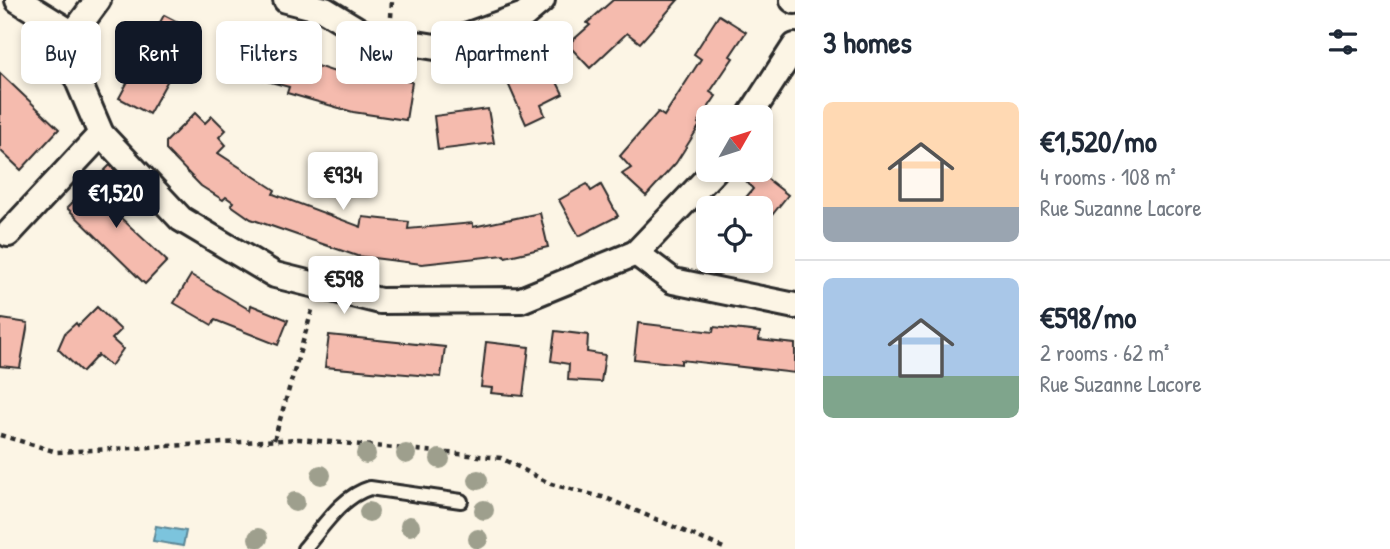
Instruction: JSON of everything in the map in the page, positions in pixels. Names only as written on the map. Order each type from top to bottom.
[{"type":"street","points":[[18,0],[52,21]]},
{"type":"street","points":[[83,21],[98,0]]},
{"type":"street","points":[[286,0],[327,5],[368,36],[435,47],[524,15],[542,0]]},
{"type":"street","points":[[757,105],[795,46]]},
{"type":"street","points":[[80,84],[101,134],[181,219],[275,275],[380,301],[521,300],[636,253],[704,182]]},
{"type":"street","points":[[8,234],[101,134]]},
{"type":"street","points":[[636,253],[673,281],[795,306]]},
{"type":"lane","points":[[304,549],[344,502],[358,492],[370,488],[461,501]]},
{"type":"path","points":[[274,440],[320,286]]},
{"type":"path","points":[[0,435],[57,453],[299,439],[501,458],[551,484],[606,498],[726,549]]},
{"type":"water","points":[[156,526],[186,531],[183,546],[153,541]]},
{"type":"building","points":[[613,0],[678,0],[640,43],[627,33],[590,68],[573,50],[573,40],[590,25],[587,23]]},
{"type":"building","points":[[164,15],[176,21],[161,21]]},
{"type":"building","points":[[719,15],[746,32],[730,56],[733,58],[710,92],[716,96],[710,105],[696,105],[696,131],[676,163],[646,196],[622,174],[631,168],[620,156],[658,112],[664,116],[701,59],[694,54]]},
{"type":"building","points":[[322,68],[336,72],[336,84],[412,84],[406,120],[353,112],[287,93],[289,87],[278,84],[322,84]]},
{"type":"building","points":[[0,73],[59,129],[21,170],[0,150]]},
{"type":"building","points":[[127,84],[166,84],[149,114],[119,98]]},
{"type":"building","points":[[508,84],[558,84],[563,94],[541,105],[545,115],[526,124]]},
{"type":"building","points":[[488,109],[494,143],[438,150],[434,116]]},
{"type":"building","points":[[195,113],[205,123],[212,116],[226,130],[219,137],[226,145],[218,153],[275,190],[273,194],[361,227],[363,217],[409,222],[408,229],[473,223],[473,227],[540,213],[548,247],[505,257],[422,264],[357,256],[251,219],[231,205],[233,202],[226,197],[223,200],[201,186],[166,150],[166,142]]},
{"type":"building","points":[[110,165],[116,172],[92,213],[107,200],[123,215],[120,217],[167,261],[145,284],[67,208]]},
{"type":"building","points":[[747,182],[771,182],[788,195],[773,214],[773,196],[747,196],[753,189]]},
{"type":"building","points":[[587,184],[591,191],[601,185],[618,216],[579,236],[559,200]]},
{"type":"building","points":[[191,275],[250,310],[251,305],[288,320],[278,345],[215,320],[212,325],[174,303]]},
{"type":"building","points":[[97,307],[121,330],[112,339],[123,349],[111,366],[98,355],[82,372],[58,349],[65,333],[76,323],[78,326]]},
{"type":"building","points":[[2,319],[28,323],[20,368],[0,366]]},
{"type":"building","points":[[638,323],[713,332],[714,327],[760,332],[759,340],[795,344],[795,373],[681,360],[681,364],[634,359]]},
{"type":"building","points":[[555,331],[588,335],[587,352],[605,355],[601,382],[568,380],[569,364],[551,361]]},
{"type":"building","points":[[329,335],[445,347],[441,377],[325,367]]},
{"type":"building","points":[[486,342],[529,347],[523,396],[491,393],[492,388],[481,387]]}]
